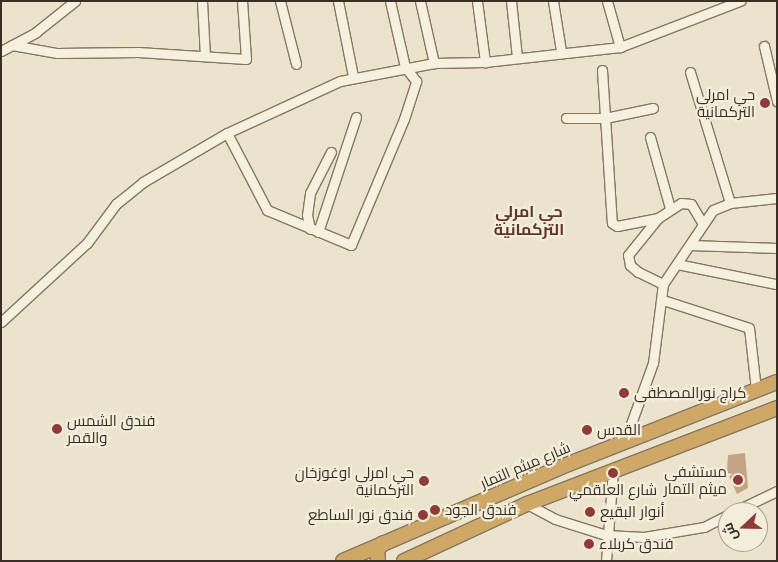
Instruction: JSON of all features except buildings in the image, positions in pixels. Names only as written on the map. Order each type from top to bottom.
[{"type":"highway","name":"شارع ميثم التمار","points":[[350,560],[383,543],[689,416],[777,382]]},
{"type":"highway","points":[[404,561],[527,504],[669,446],[777,408]]},
{"type":"highway","points":[[689,416],[685,426],[697,436]]},
{"type":"highway","points":[[664,427],[672,438],[669,446]]},
{"type":"highway","points":[[378,561],[377,550],[383,543]]},
{"type":"street","points":[[1,50],[36,32],[75,1]]},
{"type":"street","points":[[202,1],[205,56]]},
{"type":"street","points":[[12,45],[57,53],[205,56],[246,59],[242,1]]},
{"type":"street","points":[[280,1],[296,64]]},
{"type":"street","points":[[338,1],[353,76]]},
{"type":"street","points":[[227,133],[268,210],[352,245],[416,81],[405,67],[390,1]]},
{"type":"street","points":[[420,1],[434,63]]},
{"type":"street","points":[[476,1],[485,62]]},
{"type":"street","points":[[510,1],[517,57]]},
{"type":"street","points":[[553,1],[561,51]]},
{"type":"street","points":[[607,1],[620,47]]},
{"type":"street","points":[[1,322],[87,243],[116,204],[143,182],[227,133],[353,76],[434,63],[485,62],[561,51],[620,47],[740,1]]},
{"type":"street","points":[[764,46],[777,102]]},
{"type":"street","points":[[602,70],[612,223],[616,226],[658,218]]},
{"type":"street","points":[[690,72],[730,203]]},
{"type":"street","points":[[566,118],[605,118],[653,108]]},
{"type":"street","points":[[314,230],[356,117]]},
{"type":"street","points":[[650,137],[670,208]]},
{"type":"street","points":[[314,230],[307,214],[310,193],[331,152]]},
{"type":"street","points":[[624,443],[653,363],[663,300],[663,284],[714,210],[730,203],[777,198]]},
{"type":"street","points":[[663,284],[638,272],[627,260],[658,218],[670,208],[691,204],[703,224]]},
{"type":"street","points":[[690,245],[777,248]]},
{"type":"street","points":[[677,264],[775,284]]},
{"type":"street","points":[[663,300],[749,328],[756,390]]},
{"type":"street","points":[[606,561],[606,535],[613,469]]},
{"type":"street","points":[[754,502],[777,491]]},
{"type":"street","points":[[527,504],[555,519],[606,535],[669,534],[704,527],[718,520]]},
{"type":"place","name":"حي امرلي التركمانية","points":[[765,103]]},
{"type":"place","name":"كراج نورالمصطفى","points":[[624,393]]},
{"type":"place","name":"فندق الشمس والقمر","points":[[57,429]]},
{"type":"place","name":"القدس","points":[[587,430]]},
{"type":"place","name":"شارع العلقمي","points":[[613,473]]},
{"type":"place","name":"مستشفى ميثم التمار","points":[[738,480]]},
{"type":"place","name":"حي امرلي اوغوزخان التركمانية","points":[[424,481]]},
{"type":"place","name":"فندق الجود","points":[[435,510]]},
{"type":"place","name":"أنوار البقيع","points":[[590,512]]},
{"type":"place","name":"فندق نور الساطع","points":[[423,515]]},
{"type":"place","name":"فندق كربلاء","points":[[589,544]]},
{"type":"district","name":"حي امرلي التركمانية","points":[[529,220]]}]
